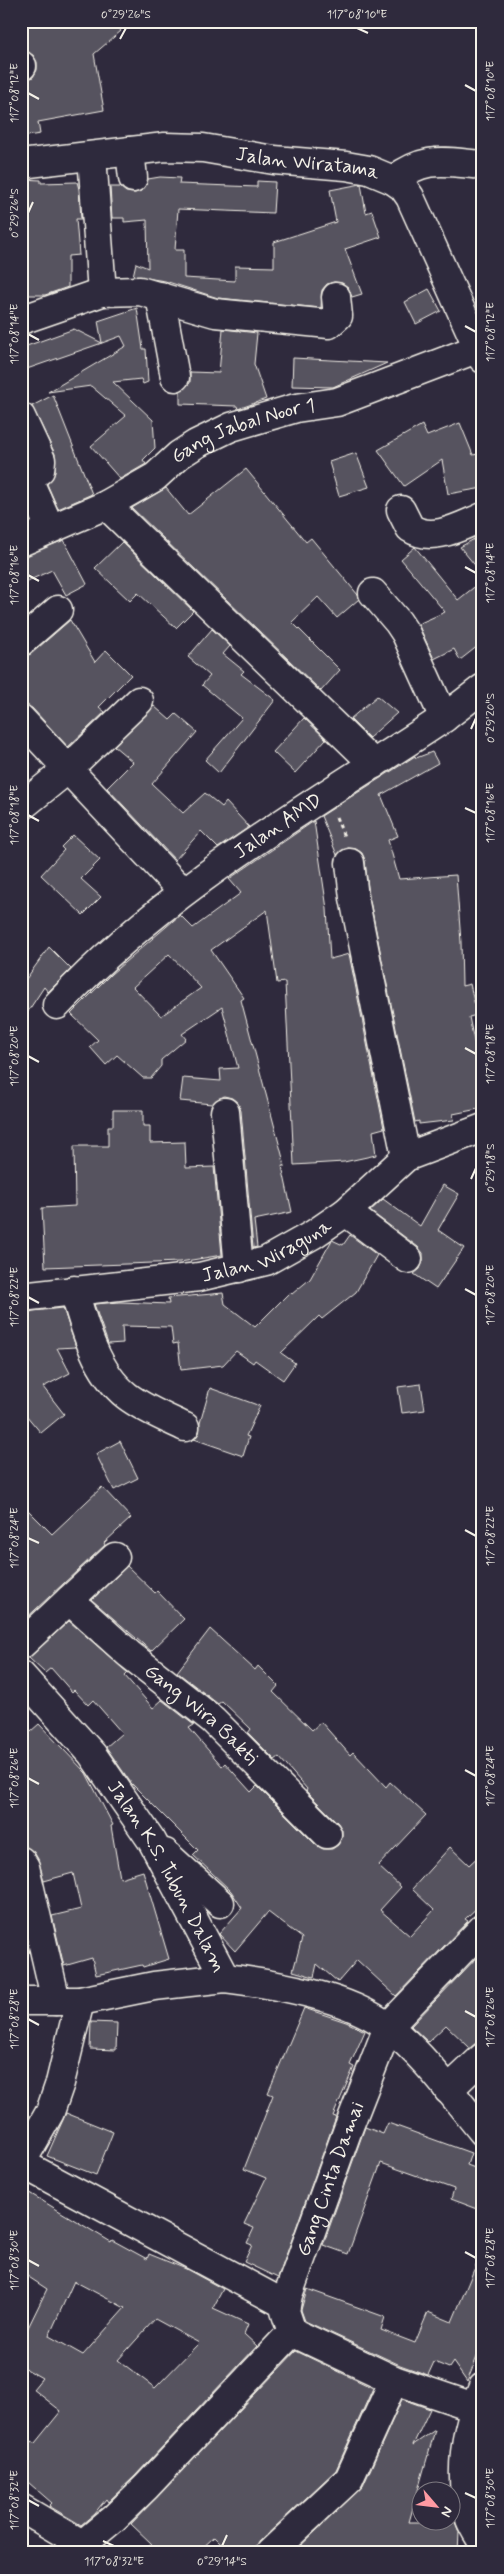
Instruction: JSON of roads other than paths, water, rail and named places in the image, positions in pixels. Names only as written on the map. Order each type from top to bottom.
[{"type":"street","name":"Jalan Wiratama","points":[[21,164],[130,151],[165,148],[202,148],[274,160],[346,166],[369,170],[403,187],[410,197],[481,353]]},
{"type":"street","points":[[130,151],[133,178]]},
{"type":"street","points":[[92,156],[102,292]]},
{"type":"street","points":[[392,180],[407,170],[427,162],[483,165]]},
{"type":"street","points":[[21,320],[102,292],[140,291],[215,313],[329,324],[338,316],[336,297]]},
{"type":"street","points":[[160,296],[175,377]]},
{"type":"street","name":"Gang Jabal Noor 1","points":[[21,542],[106,505],[155,477],[179,455],[196,444],[231,427],[296,408],[337,402],[481,353]]},
{"type":"street","points":[[21,418],[41,460],[40,470],[28,479],[50,528]]},
{"type":"street","points":[[106,505],[374,764]]},
{"type":"street","points":[[401,510],[410,528],[432,534],[454,529],[483,517]]},
{"type":"street","points":[[373,593],[406,634],[444,718]]},
{"type":"street","points":[[21,642],[58,610]]},
{"type":"street","name":"Jalan AMD","points":[[57,1005],[82,977],[182,891],[326,794],[444,718],[483,688]]},
{"type":"street","points":[[21,807],[68,769],[139,701]]},
{"type":"street","points":[[21,719],[182,891]]},
{"type":"street","points":[[350,863],[354,898],[406,1157]]},
{"type":"street","points":[[225,1112],[239,1268]]},
{"type":"street","name":"Jalan Wiraguna","points":[[21,1298],[74,1290],[199,1277],[266,1261],[314,1234],[346,1212],[406,1157],[483,1128]]},
{"type":"street","points":[[346,1212],[408,1258]]},
{"type":"street","points":[[74,1290],[93,1348],[114,1384],[142,1406],[185,1427]]},
{"type":"street","points":[[21,1645],[115,1557]]},
{"type":"street","name":"Gang Wira Bakti","points":[[69,1600],[129,1654],[213,1720],[327,1834]]},
{"type":"street","name":"Jalan K.S. Tubun Dalam","points":[[21,1675],[92,1754],[152,1841],[225,1978],[298,1990],[361,2011],[388,2027],[426,2063],[483,2132]]},
{"type":"street","points":[[152,1841],[220,1903]]},
{"type":"street","points":[[21,1861],[25,1867],[68,2001],[60,2083],[50,2112],[23,2159],[286,2305]]},
{"type":"street","points":[[388,2027],[483,1928]]},
{"type":"street","points":[[21,2001],[68,2001],[154,1986],[225,1978]]},
{"type":"street","name":"Gang Cinta Damai","points":[[292,2332],[287,2321],[286,2305],[304,2248],[388,2027]]},
{"type":"street","points":[[448,2090],[483,2058]]},
{"type":"street","points":[[21,2508],[77,2548],[146,2487],[292,2332],[394,2380],[478,2397],[464,2466],[471,2521],[483,2543]]},
{"type":"street","points":[[270,2553],[349,2479],[394,2380]]}]
